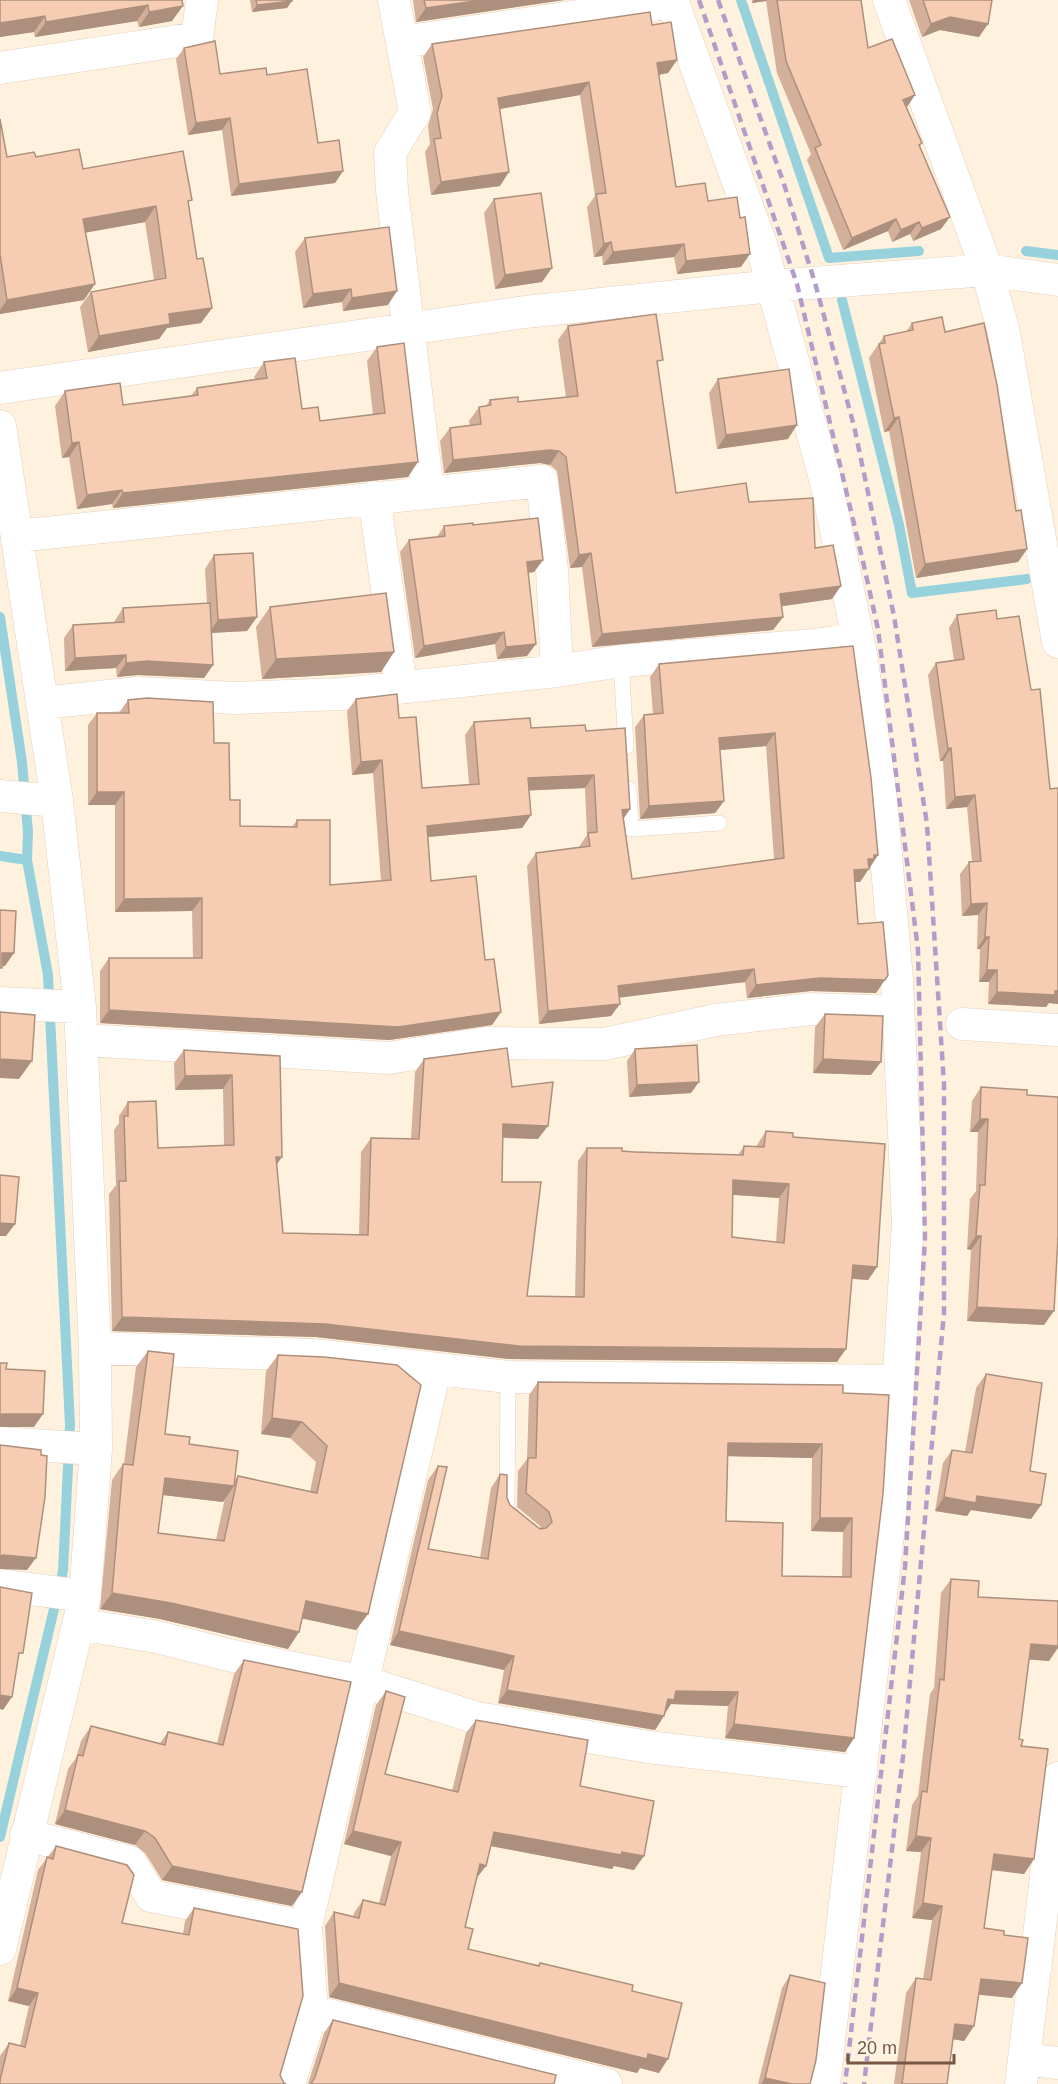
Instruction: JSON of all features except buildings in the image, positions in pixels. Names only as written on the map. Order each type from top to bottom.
[{"type":"street","points":[[0,68],[197,38],[202,0]]},
{"type":"street","points":[[394,0],[415,112],[390,153],[392,190],[428,492]]},
{"type":"street","points":[[889,0],[987,270],[1004,333],[1058,642]]},
{"type":"street","points":[[402,42],[673,1],[762,247],[827,486],[858,639],[880,789],[898,1012],[908,1222],[891,1509],[824,2084]]},
{"type":"street","points":[[0,388],[525,312],[772,286],[987,270],[1058,280]]},
{"type":"street","points":[[0,426],[42,704],[27,798],[72,1007],[83,1041],[95,1348],[90,1448],[69,1601],[26,1835],[0,1949]]},
{"type":"street","points":[[17,536],[542,481],[552,569],[557,671]]},
{"type":"street","points":[[374,497],[401,687]]},
{"type":"street","points":[[42,704],[137,693],[236,698],[341,694],[557,671],[621,660],[813,645],[858,639]]},
{"type":"street","points":[[0,1003],[72,1007]]},
{"type":"street","points":[[83,1041],[388,1058],[486,1043],[604,1044],[716,1020],[811,1009],[898,1012]]},
{"type":"street","points":[[962,1024],[1058,1030]]},
{"type":"street","points":[[95,1348],[314,1355],[508,1377],[899,1381]]},
{"type":"street","points":[[289,2084],[312,2011],[306,1927],[435,1370]]},
{"type":"street","points":[[0,1443],[90,1448]]},
{"type":"street","points":[[0,1585],[69,1601],[157,1637],[233,1656],[364,1682],[477,1718],[648,1747],[861,1772]]},
{"type":"street","points":[[1058,1778],[1023,2072],[1058,2063]]},
{"type":"street","points":[[26,1835],[130,1862],[152,1896],[306,1927]]},
{"type":"street","points":[[312,2011],[606,2084]]},
{"type":"lane","points":[[621,660],[631,829],[719,824]]},
{"type":"lane","points":[[508,1377],[507,1511],[524,1525]]},
{"type":"waterway","points":[[741,0],[829,258],[919,251]]},
{"type":"waterway","points":[[1026,251],[1058,255]]},
{"type":"waterway","points":[[842,300],[899,525],[912,593],[1027,579]]},
{"type":"waterway","points":[[0,617],[22,762],[28,832],[27,860],[48,975],[70,1425],[63,1571],[0,1837]]},
{"type":"waterway","points":[[0,856],[27,860]]},
{"type":"railway","points":[[699,0],[797,284],[864,566],[878,629],[918,950],[925,1238],[905,1567],[845,2084]]},
{"type":"railway","points":[[718,0],[783,181],[815,283],[854,426],[894,616],[927,824],[944,1084],[944,1313],[903,1757],[864,2084]]}]
